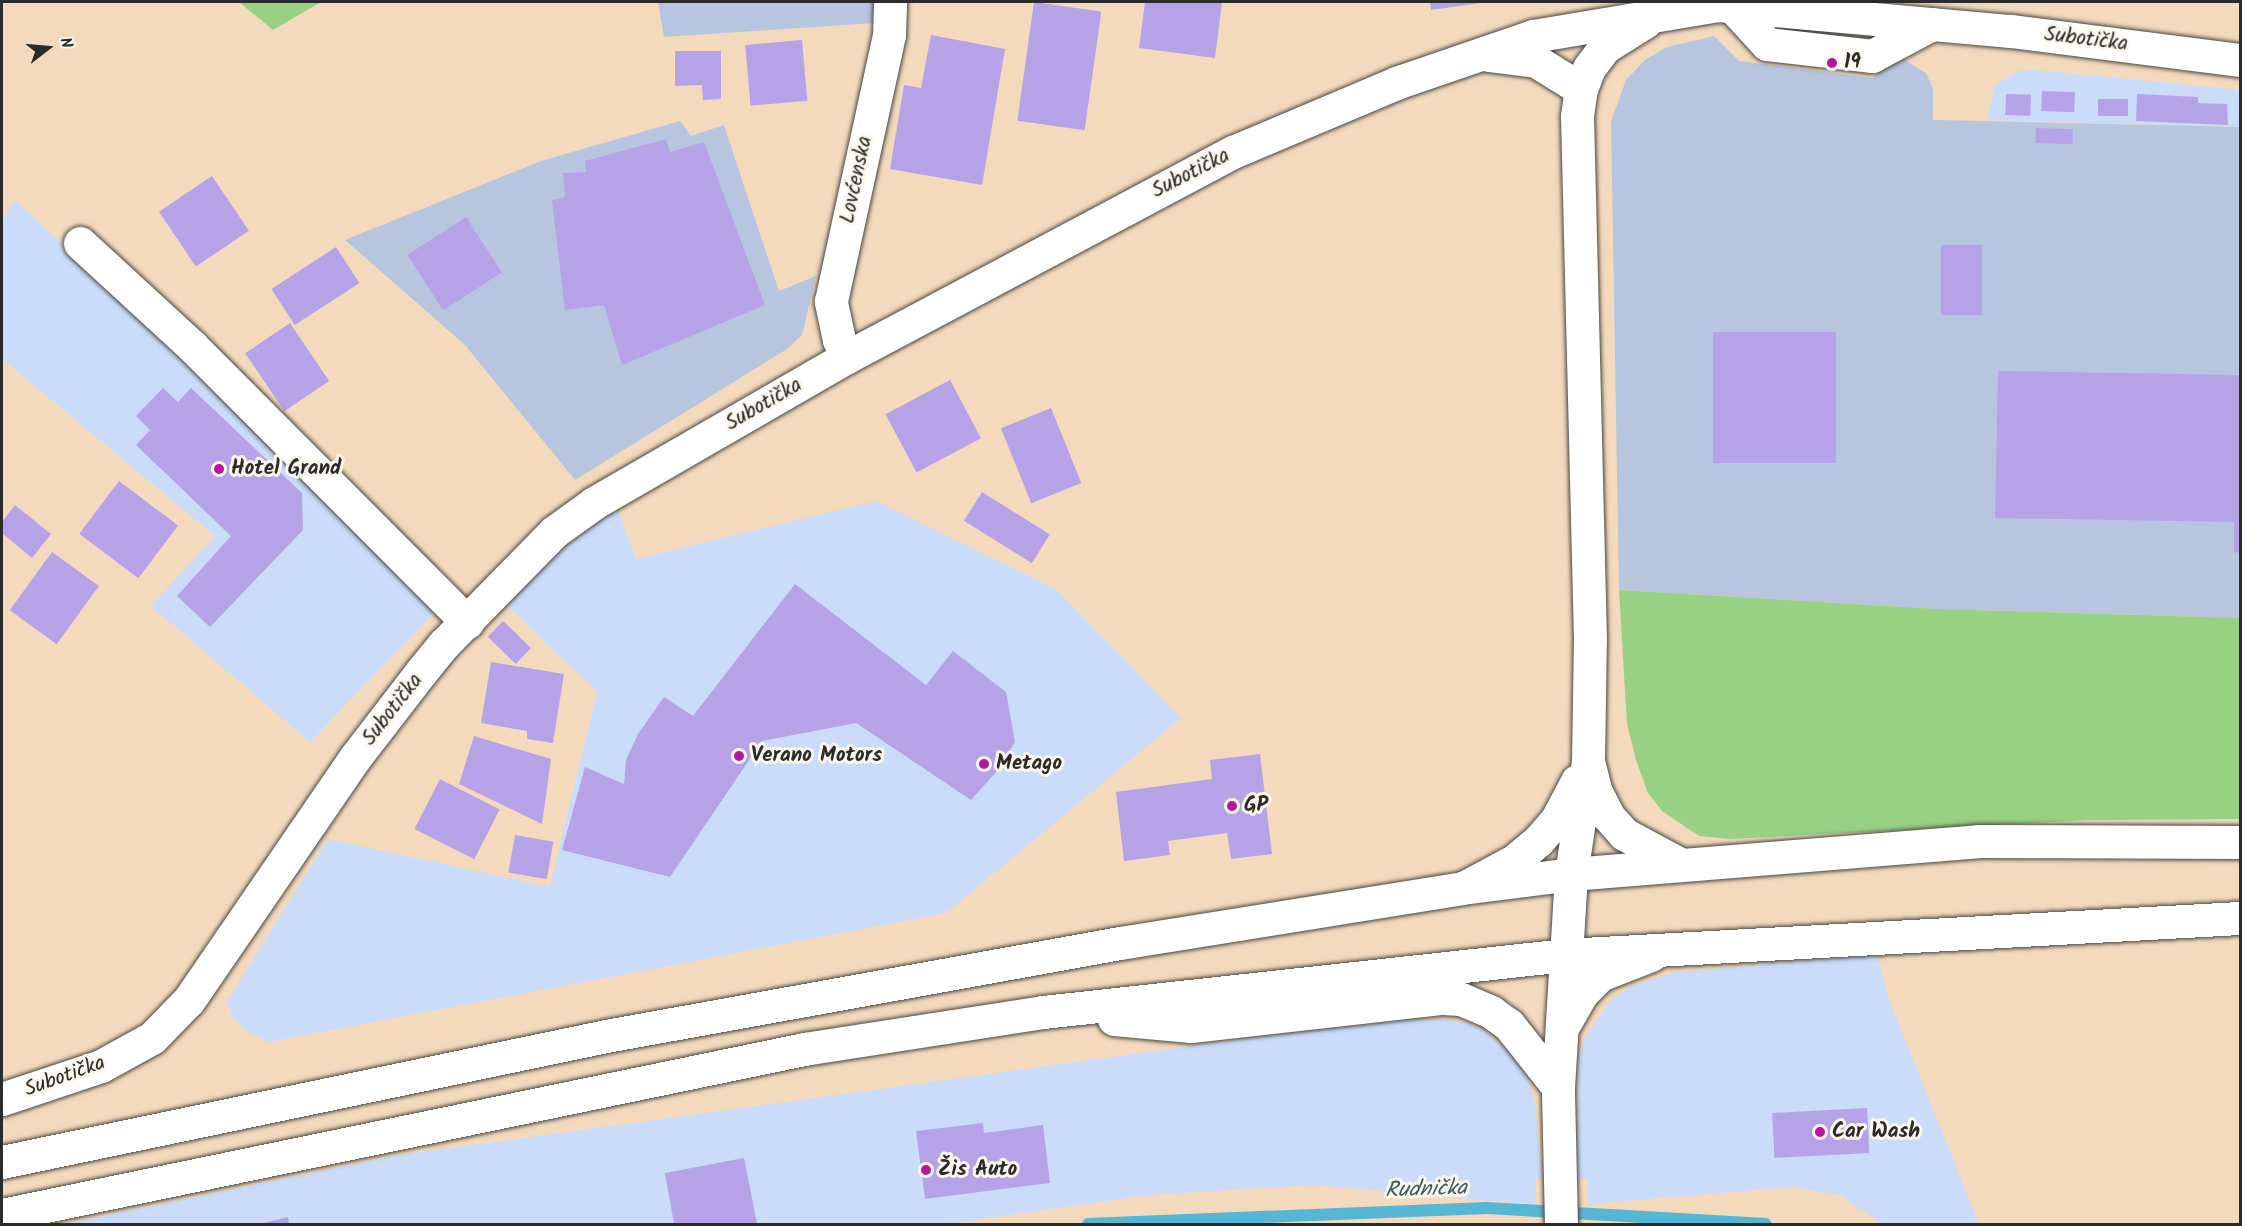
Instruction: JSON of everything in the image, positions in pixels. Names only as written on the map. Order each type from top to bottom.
[{"type":"street","name":"Lovćenska","points":[[847,357],[834,322],[831,301],[889,35],[890,2]]},
{"type":"street","name":"Subotička","points":[[2,1100],[101,1066],[152,1038],[189,1000],[354,759],[444,644],[546,540],[594,503],[847,357],[1233,152],[1474,54],[1558,29],[1723,4],[1932,24],[2241,60]]},
{"type":"street","points":[[1560,1224],[1558,1087],[1564,955],[1571,874],[1588,761],[1590,640],[1577,116],[1581,89],[1589,68],[1605,47],[1623,33],[1660,15]]},
{"type":"street","points":[[1474,54],[1536,61],[1581,89]]},
{"type":"street","points":[[80,243],[192,346],[467,622]]},
{"type":"street","points":[[1588,761],[1596,792],[1608,816],[1624,834],[1656,855],[1684,865]]},
{"type":"street","points":[[1462,888],[1515,861],[1538,841],[1557,819],[1588,761]]},
{"type":"street","points":[[2,1162],[606,1035],[1120,943],[1462,888],[1571,874],[1978,841],[2241,842]]},
{"type":"street","points":[[2,1215],[804,1050],[1043,1012],[1564,955],[2241,918]]},
{"type":"street","points":[[1561,1031],[1582,993],[1600,975],[1636,959],[1683,947]]},
{"type":"street","points":[[1043,1012],[1191,1026],[1442,998],[1461,999],[1509,1025],[1558,1087]]},
{"type":"shaded area","points":[[658,2],[873,2],[875,23],[664,37]]},
{"type":"shaded area","points":[[1714,36],[1739,61],[1872,78],[1900,57],[1926,73],[1933,89],[1933,120],[2240,127],[2240,618],[1938,609],[1619,590],[1611,121],[1626,80],[1645,60],[1667,47]]},
{"type":"shaded area","points":[[2036,70],[2240,90],[2240,127],[1986,120],[1995,85],[2017,71]]},
{"type":"shaded area","points":[[680,121],[691,136],[724,125],[779,291],[816,276],[802,335],[787,349],[575,480],[465,345],[345,240],[541,161]]},
{"type":"shaded area","points":[[15,201],[207,372],[439,608],[310,742],[151,606],[215,536],[2,359],[2,220]]},
{"type":"shaded area","points":[[876,501],[1056,589],[1181,718],[946,913],[268,1042],[245,1030],[231,1016],[227,1001],[328,839],[550,887],[597,692],[505,603],[579,528],[617,508],[636,559]]},
{"type":"shaded area","points":[[1877,953],[1888,997],[1979,1224],[1882,1224],[1840,1195],[1792,1187],[1588,1204],[1588,1179],[1576,1178],[1578,1065],[1584,1039],[1611,1000],[1630,987],[1673,973]]},
{"type":"shaded area","points":[[1388,1019],[1444,1019],[1482,1028],[1518,1060],[1527,1075],[1535,1103],[1542,1177],[1536,1177],[1536,1205],[1314,1185],[1148,1195],[947,1224],[65,1224],[400,1155]]},
{"type":"green space","points":[[239,2],[321,2],[273,30]]},
{"type":"green space","points":[[1619,590],[1938,609],[2240,618],[2240,819],[2089,820],[1731,839],[1699,836],[1662,811],[1648,793],[1636,760],[1627,724]]},
{"type":"building","points":[[1034,2],[1101,11],[1085,130],[1017,121]]},
{"type":"building","points":[[1145,2],[1222,2],[1215,58],[1139,48]]},
{"type":"building","points":[[1430,2],[1481,2],[1481,3],[1431,10]]},
{"type":"building","points":[[931,35],[1005,49],[982,185],[890,169],[904,85],[921,88]]},
{"type":"building","points":[[802,40],[807,101],[751,106],[745,45]]},
{"type":"building","points":[[675,51],[721,51],[721,99],[703,100],[702,85],[675,86]]},
{"type":"building","points":[[2042,91],[2075,92],[2074,112],[2041,111]]},
{"type":"building","points":[[2006,94],[2031,95],[2030,116],[2005,115]]},
{"type":"building","points":[[2137,94],[2198,97],[2198,103],[2227,104],[2228,125],[2136,121]]},
{"type":"building","points":[[2098,99],[2128,99],[2128,116],[2098,116]]},
{"type":"building","points":[[2036,128],[2073,129],[2072,144],[2035,143]]},
{"type":"building","points":[[666,139],[670,152],[704,142],[765,305],[622,365],[604,305],[565,310],[552,200],[565,197],[563,173],[586,172],[585,161]]},
{"type":"building","points":[[212,176],[249,231],[196,267],[159,212]]},
{"type":"building","points":[[466,217],[502,272],[443,310],[407,255]]},
{"type":"building","points":[[1941,245],[1982,245],[1982,315],[1941,315]]},
{"type":"building","points":[[336,247],[359,283],[295,325],[271,289]]},
{"type":"building","points":[[290,323],[329,381],[284,411],[245,353]]},
{"type":"building","points":[[1713,332],[1836,332],[1836,463],[1713,463]]},
{"type":"building","points":[[1998,371],[2240,375],[2240,553],[2234,552],[2234,522],[1995,518]]},
{"type":"building","points":[[950,380],[981,438],[917,473],[886,414]]},
{"type":"building","name":"Hotel Grand","points":[[163,388],[178,402],[191,388],[302,493],[303,530],[210,627],[177,596],[231,536],[136,445],[150,430],[136,416]]},
{"type":"building","points":[[1051,408],[1081,483],[1031,503],[1001,428]]},
{"type":"building","points":[[119,481],[178,526],[138,578],[79,534]]},
{"type":"building","points":[[982,492],[1050,534],[1032,563],[964,521]]},
{"type":"building","points":[[15,505],[51,534],[32,558],[2,533],[2,522]]},
{"type":"building","points":[[52,552],[99,586],[57,644],[10,610]]},
{"type":"building","points":[[795,584],[926,685],[953,651],[1006,692],[1015,742],[998,770],[971,800],[856,723],[762,741],[670,877],[562,850],[585,767],[624,784],[626,760],[638,734],[664,697],[693,716]]},
{"type":"building","points":[[503,621],[531,648],[516,664],[488,637]]},
{"type":"building","points":[[491,662],[564,674],[553,743],[527,739],[527,731],[481,723]]},
{"type":"building","points":[[474,736],[551,759],[542,824],[459,784]]},
{"type":"building","points":[[1260,754],[1272,854],[1231,859],[1227,833],[1168,841],[1170,855],[1124,861],[1116,792],[1212,779],[1210,760]]},
{"type":"building","points":[[440,779],[500,809],[474,859],[415,829]]},
{"type":"building","points":[[515,835],[553,842],[547,879],[508,872]]},
{"type":"building","name":"Car Wash","points":[[1867,1108],[1869,1153],[1774,1158],[1772,1113]]},
{"type":"building","points":[[983,1123],[984,1133],[1043,1125],[1050,1183],[925,1199],[916,1131]]},
{"type":"building","points":[[744,1158],[757,1224],[674,1224],[665,1173]]},
{"type":"building","points":[[288,1217],[289,1224],[259,1224]]},
{"type":"waterway","name":"Rudnička","points":[[1088,1224],[1487,1208],[1766,1224]]},
{"type":"place","name":"19","points":[[1832,63]]},
{"type":"place","name":"Hotel Grand","points":[[219,469]]},
{"type":"place","name":"Verano Motors","points":[[739,756]]},
{"type":"place","name":"Metago","points":[[984,764]]},
{"type":"place","name":"GP","points":[[1232,806]]},
{"type":"place","name":"Car Wash","points":[[1820,1132]]},
{"type":"place","name":"Žis Auto","points":[[926,1170]]}]
